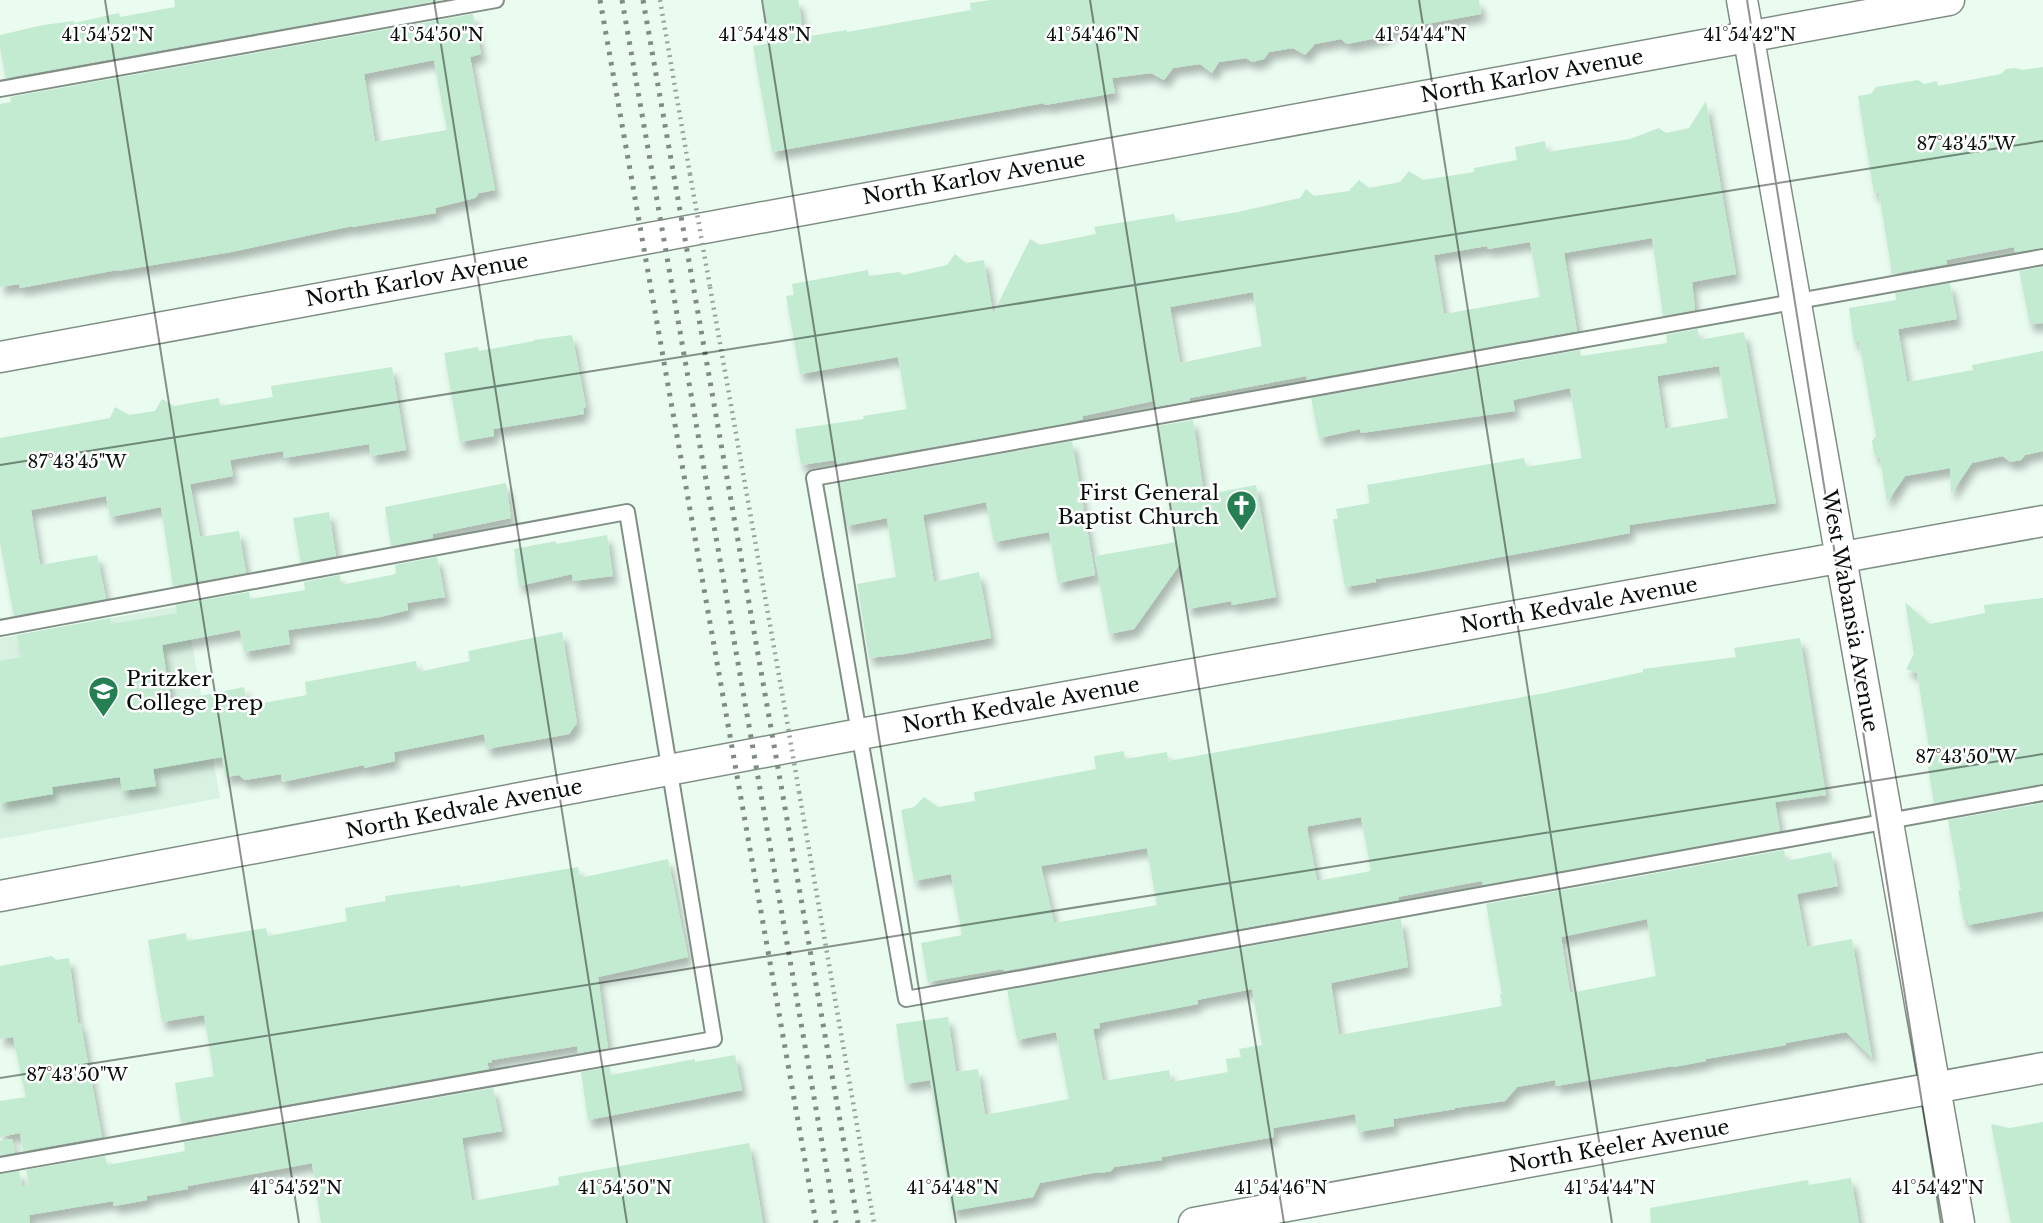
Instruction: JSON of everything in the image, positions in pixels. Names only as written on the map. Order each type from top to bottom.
[{"type":"street","name":"West Wabansia Avenue","points":[[1742,0],[1959,1223]]},
{"type":"street","name":"North Karlov Avenue","points":[[0,357],[1949,0]]},
{"type":"street","name":"North Kedvale Avenue","points":[[0,896],[860,734],[2043,521]]},
{"type":"street","name":"North Keeler Avenue","points":[[1194,1223],[2043,1068]]},
{"type":"lane","points":[[0,89],[496,0]]},
{"type":"lane","points":[[2043,257],[814,478],[906,999],[2043,793]]},
{"type":"lane","points":[[0,628],[626,512],[714,1039],[0,1165]]},
{"type":"path","points":[[660,0],[874,1223]]},
{"type":"shaded area","name":"Pritzker College Prep","points":[[185,605],[220,798],[0,839],[0,638]]},
{"type":"building","points":[[174,0],[442,0],[6,78],[0,35],[43,25],[74,23],[119,13],[120,17],[175,7]]},
{"type":"building","points":[[763,0],[798,0],[804,37],[971,10],[970,3],[991,0],[1479,0],[1481,14],[1388,31],[1387,36],[1347,44],[1341,39],[1315,44],[1305,55],[1293,48],[1269,52],[1264,59],[1252,62],[1246,58],[1219,62],[1212,73],[1200,64],[1173,68],[1164,80],[1151,73],[1112,78],[1115,93],[1045,105],[1044,103],[772,152],[753,46],[770,43]]},
{"type":"building","points":[[473,14],[481,54],[470,57],[495,190],[435,208],[436,213],[352,226],[231,252],[20,288],[19,284],[0,287],[0,104],[11,102],[10,97]],"holes":[[[434,60],[447,130],[375,142],[364,74]]]},
{"type":"building","points":[[2043,67],[2043,248],[2015,252],[2014,247],[1946,260],[1947,264],[1892,274],[1879,193],[1874,193],[1858,96],[1871,94],[1876,87],[1918,80],[1924,84],[1937,81],[1938,86],[2001,74],[2006,69]]},
{"type":"building","points":[[1706,101],[1736,274],[1692,282],[1695,310],[1663,316],[1652,238],[1564,253],[1577,331],[1307,380],[1306,376],[1154,407],[1153,401],[1083,416],[1083,419],[1068,423],[835,464],[835,460],[801,465],[795,429],[864,419],[863,416],[907,409],[898,357],[800,374],[786,296],[794,295],[792,284],[868,270],[869,276],[899,272],[903,275],[947,265],[955,254],[966,263],[984,260],[993,314],[1030,239],[1040,245],[1096,234],[1094,227],[1174,214],[1176,222],[1238,212],[1300,198],[1306,189],[1314,196],[1349,191],[1359,180],[1369,188],[1400,182],[1409,171],[1423,180],[1474,172],[1474,168],[1517,160],[1515,147],[1545,141],[1547,152],[1630,139],[1659,128],[1666,133],[1689,128]],"holes":[[[1530,242],[1540,297],[1444,314],[1434,255]],[[1253,292],[1262,346],[1180,363],[1170,307]]]},
{"type":"building","points":[[2043,267],[2043,323],[2030,324],[2019,271]]},
{"type":"building","points":[[1950,283],[1957,319],[1898,329],[1907,382],[1973,370],[1972,365],[2043,351],[2043,451],[2010,462],[2003,456],[1972,463],[1951,494],[1950,468],[1905,476],[1887,502],[1880,458],[1874,454],[1872,441],[1876,436],[1859,342],[1854,342],[1849,308],[1896,300],[1895,293]]},
{"type":"building","points":[[1698,329],[1699,340],[1744,332],[1776,503],[1629,525],[1630,533],[1345,587],[1333,519],[1338,519],[1336,509],[1370,503],[1367,485],[1524,458],[1526,467],[1582,458],[1570,388],[1513,400],[1515,411],[1361,433],[1360,429],[1319,438],[1311,398],[1580,350],[1581,356],[1667,343],[1666,335]],"holes":[[[1719,366],[1728,418],[1665,429],[1657,376]]]},
{"type":"building","points":[[572,335],[586,407],[583,408],[584,414],[493,429],[494,436],[460,442],[444,353],[478,347],[479,351]]},
{"type":"building","points":[[392,367],[406,450],[371,456],[369,444],[284,458],[283,451],[230,460],[233,476],[190,484],[200,537],[239,531],[246,573],[173,586],[161,507],[110,517],[106,496],[31,510],[40,565],[97,555],[106,599],[14,616],[0,543],[0,438],[110,418],[115,407],[129,415],[155,411],[162,399],[174,406],[219,398],[220,406],[273,397],[271,386]]},
{"type":"building","points":[[1193,420],[1204,495],[1256,485],[1276,597],[1232,605],[1231,601],[1188,609],[1180,564],[1134,629],[1109,634],[1095,556],[1176,542],[1158,426]]},
{"type":"building","points":[[1072,441],[1095,575],[1058,583],[1049,532],[994,542],[986,502],[923,515],[934,582],[979,572],[991,638],[869,658],[857,584],[896,577],[887,518],[846,526],[839,483]]},
{"type":"building","points":[[506,483],[511,518],[433,534],[433,538],[391,546],[385,507]]},
{"type":"building","points":[[329,512],[336,556],[301,563],[293,518]]},
{"type":"building","points":[[607,535],[613,576],[573,581],[572,574],[519,586],[514,549]]},
{"type":"building","points":[[437,557],[445,597],[407,603],[408,610],[380,617],[288,630],[290,644],[244,652],[240,630],[162,645],[171,702],[244,687],[247,706],[307,695],[305,682],[416,661],[418,672],[470,661],[468,651],[562,632],[577,723],[569,734],[487,749],[484,734],[394,752],[395,761],[282,782],[281,774],[245,780],[239,775],[225,777],[222,757],[153,769],[156,786],[122,791],[120,777],[52,787],[53,794],[0,803],[0,661],[22,657],[17,635],[110,618],[111,624],[177,613],[176,605],[249,592],[250,599],[305,590],[304,582],[340,575],[341,585],[396,574],[395,565]]},
{"type":"building","points":[[2043,598],[2043,784],[1934,803],[1928,767],[1932,766],[1917,673],[1906,669],[1914,654],[1905,602],[1930,624],[1985,613],[1984,605]]},
{"type":"building","points":[[1800,638],[1826,795],[1775,802],[1780,831],[1483,885],[1482,881],[1465,884],[1398,897],[1399,900],[1004,971],[1003,969],[928,982],[921,943],[962,935],[951,874],[914,881],[901,810],[914,807],[924,797],[938,807],[975,801],[974,792],[1096,769],[1094,756],[1124,751],[1125,759],[1167,752],[1168,761],[1545,693],[1643,672],[1643,669],[1736,657],[1734,648]],"holes":[[[1361,817],[1371,871],[1317,881],[1307,828]],[[1147,848],[1157,905],[1054,923],[1041,866]]]},
{"type":"building","points":[[2043,803],[2043,911],[1968,925],[1968,921],[1964,921],[1958,890],[1961,890],[1948,820]]},
{"type":"building","points":[[1784,850],[1786,861],[1831,852],[1838,886],[1797,894],[1807,947],[1852,939],[1872,1058],[1846,1032],[1673,1067],[1556,1086],[1555,1080],[1517,1087],[1505,1101],[1393,1119],[1394,1126],[1358,1132],[1355,1114],[1273,1128],[1274,1137],[1040,1183],[1033,1197],[952,1211],[930,1080],[905,1084],[896,1024],[948,1017],[956,1072],[978,1069],[985,1115],[1069,1099],[1056,1032],[1017,1040],[1007,990],[1401,919],[1408,967],[1331,983],[1339,1035],[1502,1006],[1486,904]],"holes":[[[1647,919],[1656,976],[1570,993],[1561,937]],[[1252,989],[1262,1045],[1239,1049],[1241,1057],[1226,1059],[1228,1072],[1171,1082],[1169,1070],[1103,1081],[1093,1029],[1100,1028],[1099,1023],[1198,1004],[1197,1000]]]},
{"type":"building","points":[[668,859],[688,957],[598,977],[608,1048],[578,1053],[577,1046],[492,1060],[487,1063],[489,1069],[181,1123],[175,1083],[214,1076],[204,1015],[162,1022],[148,940],[186,933],[187,941],[266,928],[268,936],[347,921],[345,908],[386,901],[385,896],[460,887],[578,867],[580,878]]},
{"type":"building","points":[[52,956],[56,960],[69,958],[78,1023],[81,1024],[102,1137],[23,1151],[20,1133],[0,1137],[0,1101],[26,1097],[13,1037],[0,1039],[0,966]]},
{"type":"building","points":[[735,1055],[742,1090],[588,1120],[581,1072],[610,1067],[611,1075],[695,1059],[695,1062]]},
{"type":"building","points":[[493,1088],[502,1131],[462,1138],[472,1201],[559,1185],[558,1177],[749,1143],[763,1223],[321,1223],[312,1163],[188,1186],[188,1189],[147,1196],[147,1200],[114,1206],[113,1201],[29,1215],[30,1223],[0,1223],[0,1174],[19,1171],[22,1186],[29,1185],[26,1170],[105,1156],[107,1165],[185,1151],[184,1142]]},
{"type":"building","points":[[2043,1122],[2043,1223],[2011,1223],[1991,1124],[2010,1128]]},
{"type":"building","points":[[12,1139],[15,1153],[0,1155],[0,1141]]},
{"type":"building","points":[[1851,1178],[1859,1223],[1651,1223],[1650,1208],[1808,1180],[1809,1185]]},
{"type":"railway","points":[[600,0],[816,1223]]},
{"type":"railway","points":[[622,0],[836,1223]]},
{"type":"railway","points":[[643,0],[858,1223]]},
{"type":"place","name":"First General Baptist Church","points":[[1242,532]]},
{"type":"place","name":"Pritzker College Prep","points":[[103,718]]}]
